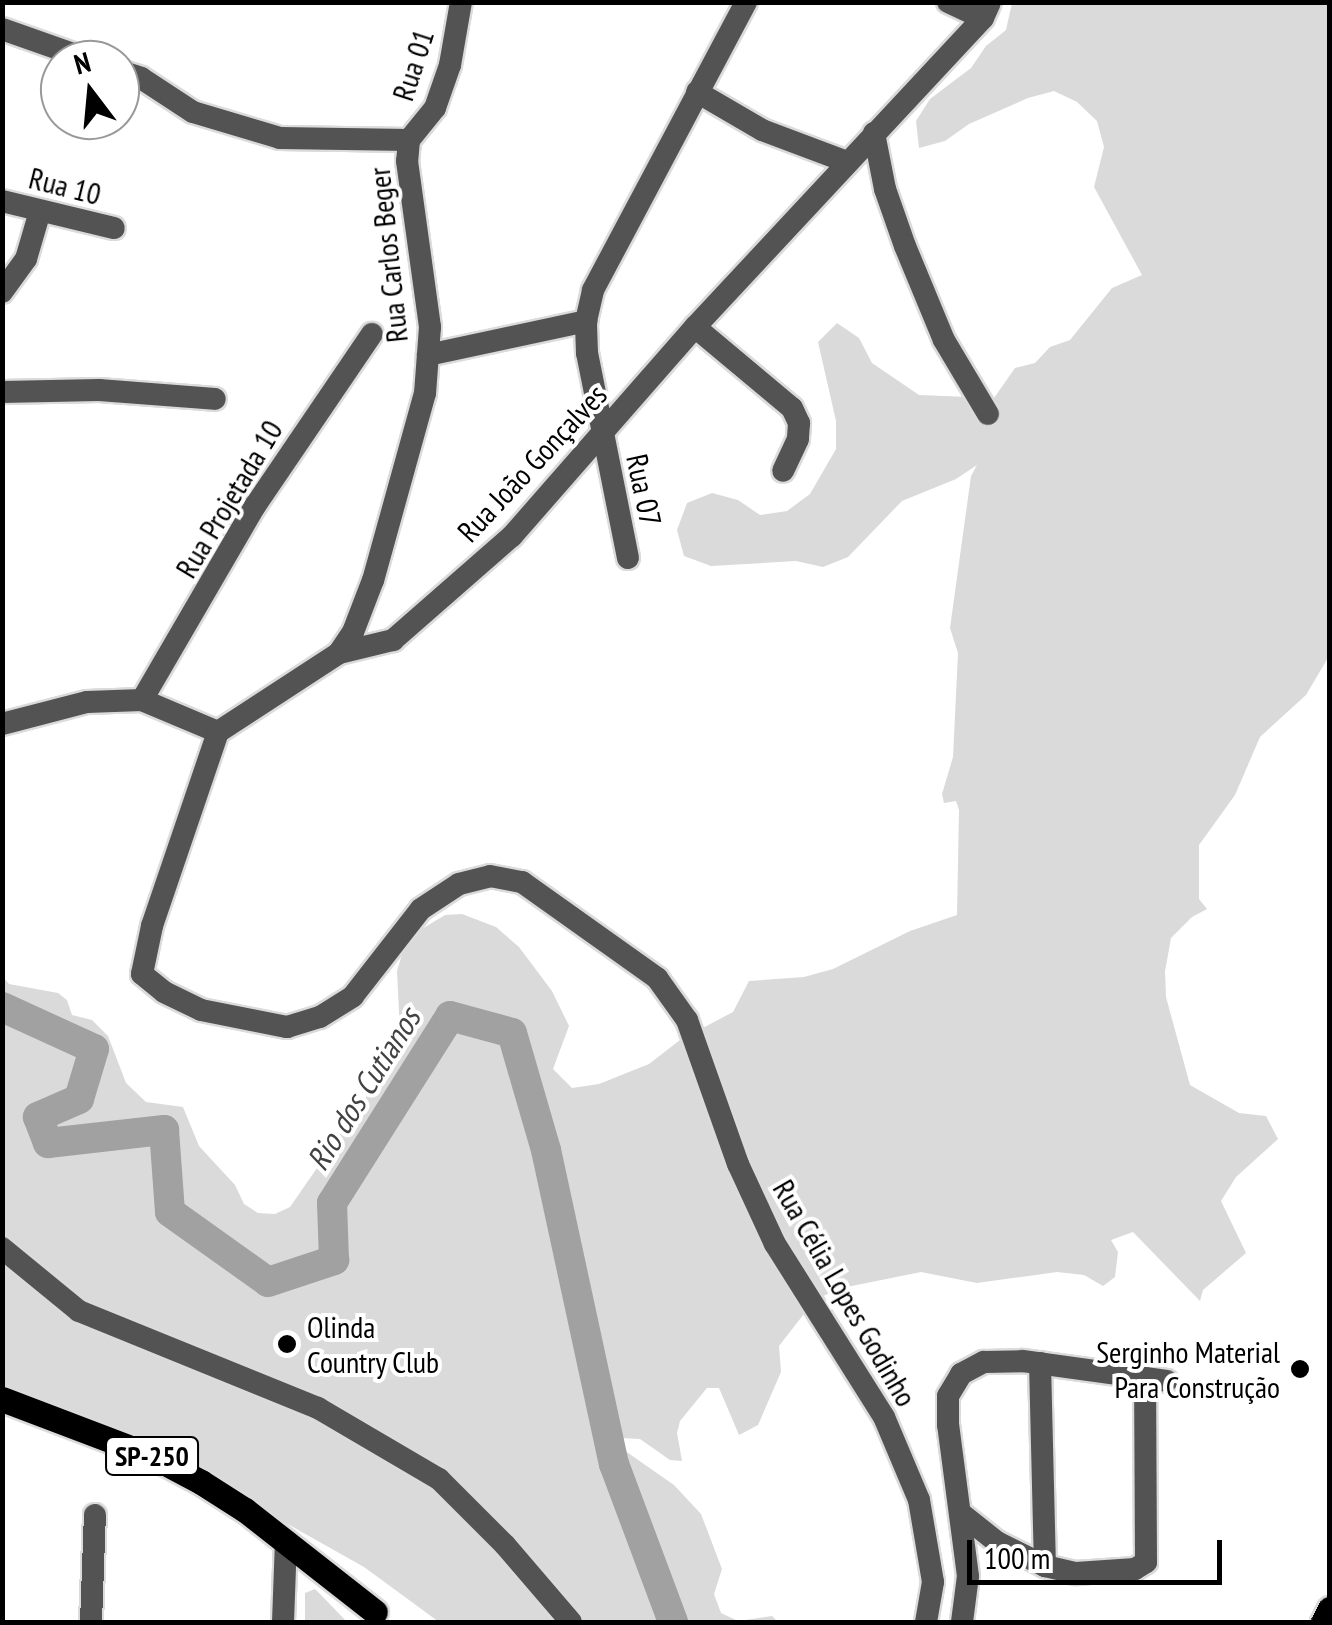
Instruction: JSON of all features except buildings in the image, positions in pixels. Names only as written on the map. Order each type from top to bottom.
[{"type":"main road","name":"SP-250","points":[[2,1399],[152,1456],[201,1482],[286,1541],[375,1612]]},
{"type":"main road","points":[[1323,1622],[1330,1609]]},
{"type":"street","name":"Rua 01","points":[[409,140],[435,108],[450,65],[461,2]]},
{"type":"street","points":[[428,355],[586,321],[593,290],[746,2]]},
{"type":"street","points":[[948,2],[987,10]]},
{"type":"street","name":"Rua João Gonçalves","points":[[218,732],[338,654],[393,640],[512,536],[695,327],[987,10]]},
{"type":"street","points":[[2,29],[40,42]]},
{"type":"street","name":"Rua Carlos Beger","points":[[140,78],[194,112],[280,138],[409,140],[407,161],[430,327],[428,355],[414,441],[374,580],[353,632],[338,654]]},
{"type":"street","points":[[697,92],[762,130],[847,162]]},
{"type":"street","points":[[874,133],[884,189],[905,246],[944,340],[988,414]]},
{"type":"street","name":"Rua 10","points":[[2,201],[114,228]]},
{"type":"street","points":[[2,292],[26,259],[40,211]]},
{"type":"street","name":"Rua 07","points":[[586,321],[586,353],[628,558]]},
{"type":"street","points":[[695,327],[792,408],[799,424],[798,439],[782,471]]},
{"type":"street","name":"Rua Projetada 10","points":[[142,700],[254,506],[372,334]]},
{"type":"street","points":[[2,392],[100,390],[215,400]]},
{"type":"street","points":[[2,724],[87,702],[142,700],[218,732]]},
{"type":"street","name":"Rua Célia Lopes Godinho","points":[[218,732],[152,926],[142,974],[164,992],[201,1010],[288,1027],[320,1017],[353,996],[421,909],[459,884],[490,876],[522,882],[657,978],[686,1020],[738,1164],[775,1244],[884,1417],[919,1500],[933,1582],[926,1622]]},
{"type":"street","points":[[2,1248],[78,1311],[318,1408],[439,1479],[505,1545],[572,1622]]},
{"type":"street","points":[[962,1622],[968,1576],[963,1515],[948,1425],[948,1396],[961,1374],[984,1362],[1040,1363],[1156,1380],[1146,1562],[1135,1569],[1076,1573],[1045,1566],[996,1542],[963,1515]]},
{"type":"street","points":[[1040,1363],[1045,1566]]},
{"type":"street","points":[[91,1622],[95,1515]]},
{"type":"street","points":[[284,1622],[286,1541]]},
{"type":"shaded area","points":[[1012,3],[1329,3],[1329,656],[1306,695],[1260,737],[1235,795],[1199,845],[1199,899],[1207,909],[1192,917],[1171,938],[1165,971],[1166,997],[1190,1085],[1239,1113],[1266,1116],[1278,1139],[1236,1177],[1221,1201],[1246,1253],[1203,1290],[1200,1301],[1133,1232],[1111,1240],[1118,1252],[1115,1277],[1103,1286],[1084,1275],[1057,1272],[977,1283],[921,1272],[837,1289],[814,1301],[779,1346],[781,1372],[758,1425],[739,1435],[719,1388],[707,1388],[680,1421],[677,1433],[682,1461],[670,1460],[640,1439],[621,1438],[621,1448],[674,1485],[701,1514],[722,1569],[714,1594],[721,1613],[738,1621],[772,1616],[778,1622],[439,1622],[364,1567],[172,1459],[3,1392],[2,976],[9,984],[58,993],[67,1000],[72,1015],[92,1020],[108,1036],[126,1083],[146,1102],[183,1107],[199,1146],[235,1185],[244,1204],[258,1213],[275,1214],[290,1207],[371,1090],[400,1032],[397,971],[402,954],[420,930],[445,915],[462,914],[496,927],[519,947],[552,991],[569,1026],[553,1069],[572,1088],[599,1084],[649,1064],[680,1040],[733,1012],[749,981],[804,977],[833,969],[910,931],[957,915],[959,810],[956,801],[944,803],[942,794],[953,757],[958,653],[950,628],[971,476],[977,465],[956,479],[902,501],[848,557],[823,567],[796,561],[711,566],[684,556],[677,530],[687,503],[712,493],[738,500],[760,515],[787,511],[810,494],[836,449],[836,421],[818,342],[837,323],[859,338],[872,363],[919,395],[994,398],[1015,368],[1035,363],[1050,347],[1070,340],[1112,288],[1142,275],[1094,187],[1104,147],[1097,121],[1077,102],[1054,91],[1028,98],[969,124],[945,141],[919,148],[916,121],[930,99],[971,68],[986,46],[1006,30]]},
{"type":"shaded area","points":[[315,1589],[347,1622],[305,1622],[305,1593]]},
{"type":"waterway","name":"Rio dos Cutianos","points":[[2,1007],[94,1049],[79,1099],[38,1117],[48,1143],[164,1130],[170,1212],[268,1282],[334,1260],[332,1203],[450,1016],[512,1033],[546,1150],[614,1464],[673,1622]]},
{"type":"place","name":"Olinda Country Club","points":[[287,1344]]},
{"type":"place","name":"Serginho Material Para Construção","points":[[1300,1369]]}]
